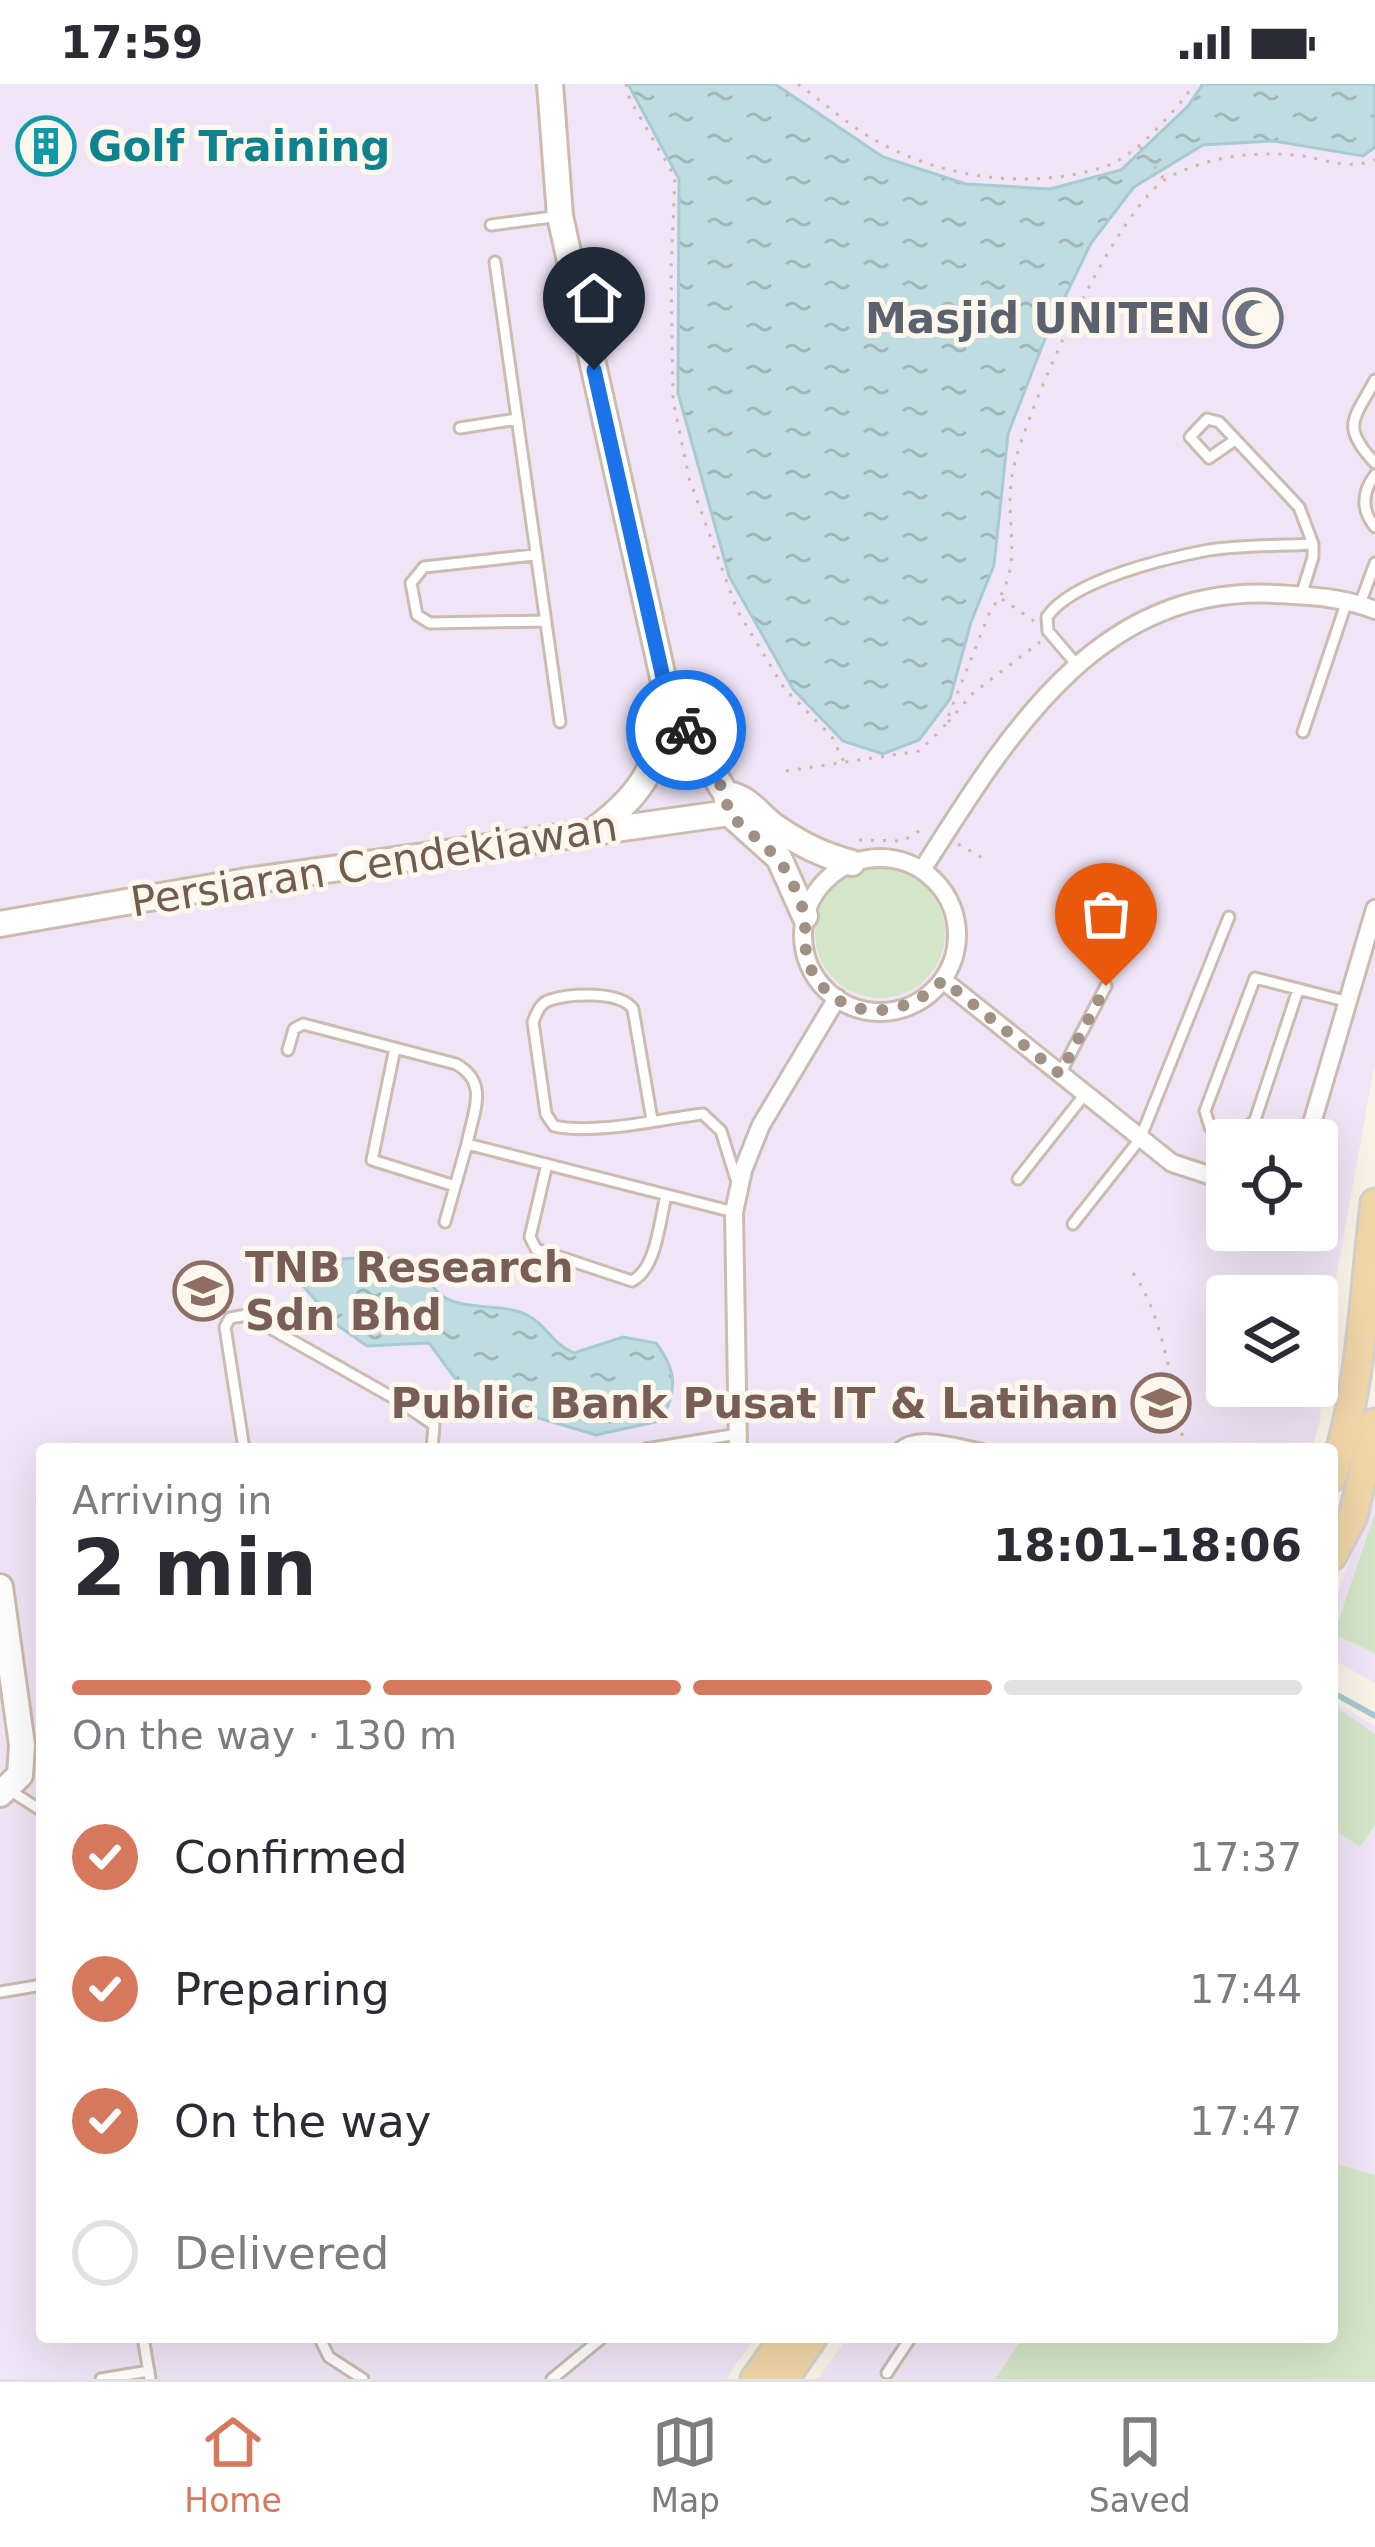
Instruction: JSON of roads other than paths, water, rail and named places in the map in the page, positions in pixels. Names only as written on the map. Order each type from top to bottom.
[{"type":"main road","points":[[1338,1460],[1375,1203]]},
{"type":"main road","points":[[1338,1544],[1352,1516],[1375,1423]]},
{"type":"main road","points":[[755,2379],[781,2343]]},
{"type":"main road","points":[[784,2379],[808,2343]]},
{"type":"street","points":[[550,84],[560,216],[668,700],[732,801],[779,858],[805,916]]},
{"type":"street","points":[[922,870],[992,760],[1101,643],[1154,614],[1239,592],[1361,605]]},
{"type":"street","points":[[596,830],[629,804],[648,777],[660,749],[668,700]]},
{"type":"street","points":[[732,801],[816,854],[850,852],[922,870],[949,901],[957,928],[955,956],[943,980],[912,1005],[888,1011],[862,1009],[837,998],[811,968],[803,941],[805,916],[827,878],[850,852]]},
{"type":"street","name":"Persiaran Cendekiawan","points":[[0,924],[247,881],[596,830],[732,801]]},
{"type":"street","points":[[1313,1119],[1375,909]]},
{"type":"street","points":[[943,980],[1172,1163],[1206,1174]]},
{"type":"street","points":[[738,1441],[734,1212],[739,1188],[761,1125],[837,998]]},
{"type":"street","points":[[0,1587],[22,1745],[20,1774],[3,1791]]},
{"type":"lane","points":[[490,225],[560,216]]},
{"type":"lane","points":[[495,262],[560,722]]},
{"type":"lane","points":[[1375,380],[1353,416],[1352,430],[1358,445],[1375,463]]},
{"type":"lane","points":[[1235,440],[1209,458],[1190,437],[1214,418],[1299,507],[1313,544],[1301,596]]},
{"type":"lane","points":[[460,428],[517,419]]},
{"type":"lane","points":[[1375,475],[1364,498],[1375,527]]},
{"type":"lane","points":[[1077,664],[1049,633],[1047,617],[1064,599],[1126,571],[1211,550],[1313,544]]},
{"type":"lane","points":[[534,555],[424,567],[411,583],[417,615],[430,623],[546,621]]},
{"type":"lane","points":[[1303,732],[1375,563]]},
{"type":"lane","points":[[1073,1224],[1140,1139],[1229,916]]},
{"type":"lane","points":[[1298,990],[1256,1120],[1245,1131],[1233,1133],[1210,1127],[1204,1111],[1255,978],[1345,1001]]},
{"type":"lane","points":[[1060,1074],[1106,986]]},
{"type":"lane","points":[[652,1120],[633,1009],[626,999],[614,995],[551,999],[539,1007],[533,1022],[546,1114],[554,1126],[570,1129],[652,1120],[704,1114],[721,1131],[739,1188]]},
{"type":"lane","points":[[289,1051],[294,1029],[304,1024],[456,1064],[471,1073],[478,1087],[445,1222]]},
{"type":"lane","points":[[395,1048],[372,1160],[455,1186]]},
{"type":"lane","points":[[1018,1179],[1085,1094]]},
{"type":"lane","points":[[467,1144],[734,1212]]},
{"type":"lane","points":[[547,1164],[530,1237],[536,1249],[632,1281],[643,1275],[648,1264],[666,1196]]},
{"type":"lane","points":[[243,1443],[225,1327],[230,1318],[247,1315],[434,1425],[432,1443]]},
{"type":"lane","points":[[904,1443],[916,1439],[936,1443]]},
{"type":"lane","points":[[3,1791],[36,1807]]},
{"type":"lane","points":[[0,1991],[36,1986]]},
{"type":"lane","points":[[101,2379],[150,2375],[144,2343]]},
{"type":"lane","points":[[322,2343],[329,2357],[363,2379]]},
{"type":"lane","points":[[552,2379],[596,2343]]},
{"type":"lane","points":[[887,2373],[907,2343]]},
{"type":"water","points":[[628,84],[775,84],[883,157],[966,184],[1050,189],[1121,170],[1188,106],[1203,84],[1375,84],[1375,147],[1363,156],[1274,141],[1203,145],[1134,187],[1091,243],[1046,336],[1008,434],[994,565],[971,622],[950,699],[919,740],[883,754],[843,741],[793,689],[729,576],[678,393],[679,179]]},
{"type":"water","points":[[295,1251],[321,1259],[403,1261],[444,1297],[525,1314],[574,1353],[623,1337],[656,1343],[673,1381],[666,1410],[660,1421],[596,1435],[485,1402],[460,1385],[429,1343],[367,1346],[337,1325],[291,1272]]},
{"type":"waterway","points":[[1338,1695],[1375,1716]]},
{"type":"place","name":"Golf Training","points":[[46,146]]},
{"type":"place","name":"Masjid UNITEN","points":[[1253,318]]},
{"type":"place","name":"TNB Research Sdn Bhd","points":[[203,1291]]},
{"type":"place","name":"Public Bank Pusat IT & Latihan","points":[[1161,1403]]}]
